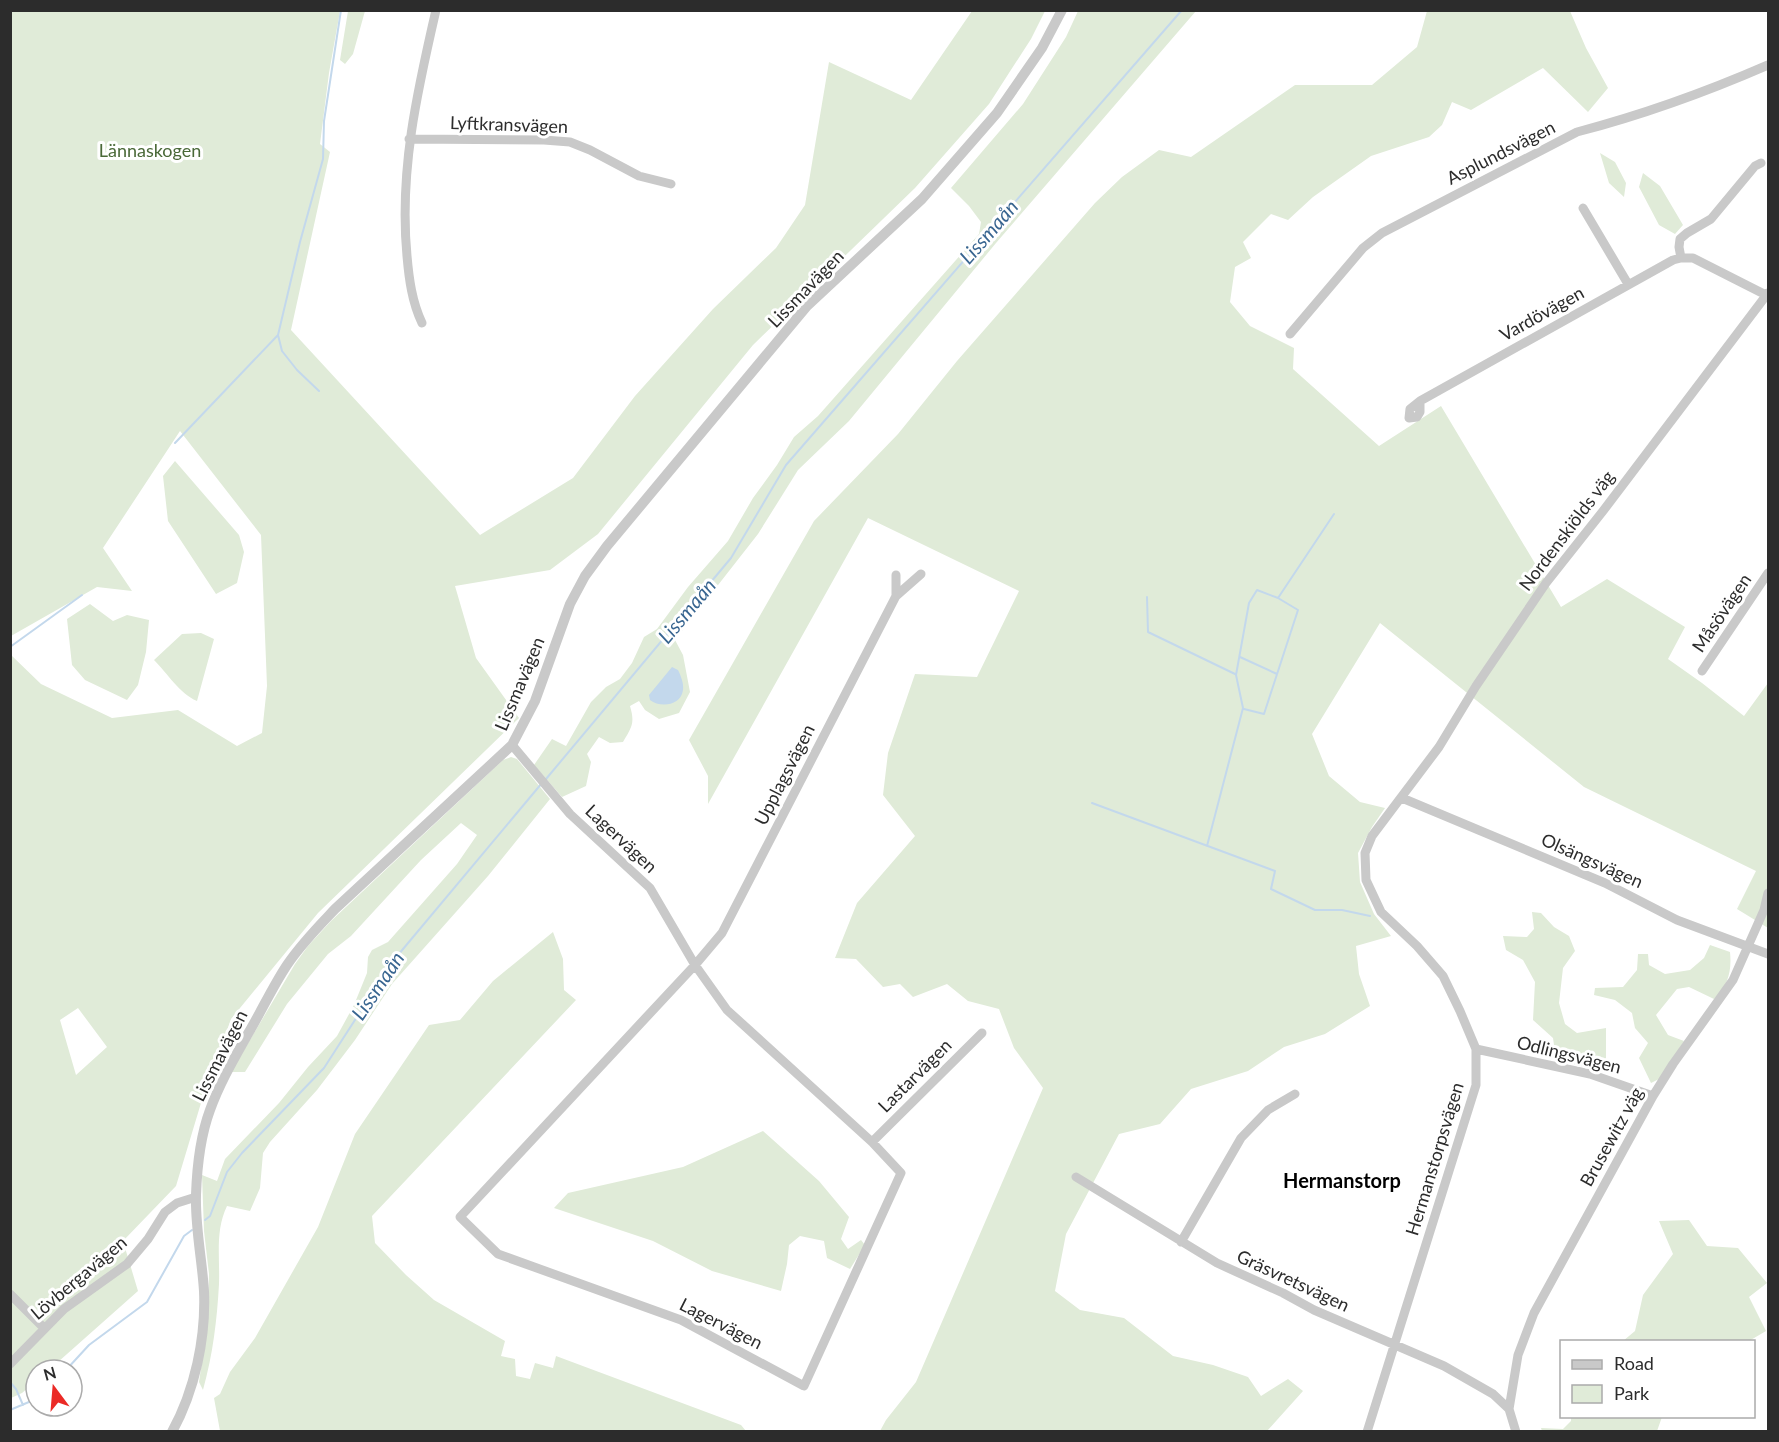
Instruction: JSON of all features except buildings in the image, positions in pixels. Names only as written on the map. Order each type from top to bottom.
[{"type":"street","points":[[422,323],[415,307],[408,268],[405,227],[409,139],[435,10]]},
{"type":"street","name":"Lissmavägen","points":[[172,1431],[189,1393],[198,1362],[203,1330],[204,1292],[196,1197],[200,1149],[210,1110],[227,1071],[287,965],[334,909],[512,745],[535,701],[570,604],[585,576],[607,546],[807,306],[922,199],[997,113],[1042,48],[1062,10]]},
{"type":"street","name":"Asplundsvägen","points":[[1290,334],[1363,248],[1382,234],[1577,132],[1712,89],[1768,65]]},
{"type":"street","name":"Lyftkransvägen","points":[[409,139],[570,142],[639,176],[671,184]]},
{"type":"street","points":[[1761,163],[1755,166],[1711,219],[1680,239],[1680,247],[1681,258],[1693,258],[1768,295]]},
{"type":"street","points":[[1583,208],[1628,284]]},
{"type":"street","name":"Vardövägen","points":[[1420,401],[1628,284],[1681,258]]},
{"type":"street","name":"Nordenskiölds väg","points":[[1402,798],[1439,747],[1476,686],[1546,583],[1768,295]]},
{"type":"street","points":[[896,596],[921,574]]},
{"type":"street","points":[[896,575],[896,596]]},
{"type":"street","name":"Måsövägen","points":[[1702,671],[1767,580]]},
{"type":"street","name":"Upplagsvägen","points":[[696,965],[722,933],[896,596]]},
{"type":"street","name":"Lagervägen","points":[[512,745],[570,814],[650,888],[696,965],[727,1010],[872,1142],[901,1173],[804,1386],[681,1320],[498,1254],[460,1217],[696,965]]},
{"type":"street","name":"Olsängsvägen","points":[[1402,798],[1605,883],[1677,920],[1768,954]]},
{"type":"street","name":"Hermanstorpsvägen","points":[[1367,1431],[1476,1085],[1476,1049],[1443,976],[1417,946],[1381,912],[1366,880],[1365,853],[1372,836],[1402,798]]},
{"type":"street","name":"Brusewitz väg","points":[[1509,1409],[1518,1355],[1534,1314],[1653,1096],[1732,980],[1764,910],[1768,893]]},
{"type":"street","name":"Lastarvägen","points":[[872,1142],[982,1033]]},
{"type":"street","name":"Odlingsvägen","points":[[1476,1049],[1590,1074],[1653,1096]]},
{"type":"street","points":[[1181,1242],[1241,1138],[1269,1110],[1295,1094]]},
{"type":"street","name":"Gräsvretsvägen","points":[[1076,1177],[1217,1263],[1314,1310],[1395,1344]]},
{"type":"street","name":"Lövbergavägen","points":[[10,1364],[64,1309],[127,1264],[148,1239],[165,1212],[177,1203],[196,1197]]},
{"type":"street","points":[[10,1294],[44,1328]]},
{"type":"street","points":[[1395,1344],[1444,1366],[1493,1394],[1509,1409],[1516,1431]]},
{"type":"green space","name":"Lännaskogen","points":[[10,11],[340,11],[320,144],[330,152],[291,330],[480,535],[573,478],[635,396],[713,309],[776,248],[805,205],[829,62],[911,100],[972,11],[1045,11],[1031,39],[989,104],[915,188],[753,345],[598,534],[550,570],[455,586],[476,658],[519,718],[318,913],[231,1019],[201,1103],[176,1186],[123,1241],[138,1291],[63,1358],[24,1358],[24,1391],[11,1398],[11,655],[41,684],[112,718],[178,710],[237,746],[262,733],[267,686],[261,535],[180,431],[103,548],[132,591],[97,587],[11,636]],"holes":[[[78,1008],[107,1047],[76,1075],[60,1020]]]},
{"type":"green space","points":[[348,11],[365,11],[353,54],[345,64],[340,60]]},
{"type":"green space","points":[[1078,11],[1196,11],[996,243],[849,421],[798,470],[758,534],[675,640],[683,655],[690,692],[679,713],[659,719],[645,710],[639,701],[630,706],[632,725],[623,742],[610,743],[599,737],[587,754],[591,762],[586,786],[562,797],[534,765],[552,739],[566,746],[591,702],[606,687],[620,679],[632,663],[644,637],[657,629],[688,587],[728,541],[753,498],[794,437],[818,416],[979,234],[981,222],[951,188],[1023,104],[1066,37]]},
{"type":"green space","points":[[1427,11],[1570,11],[1586,48],[1608,88],[1588,112],[1543,68],[1471,110],[1452,102],[1442,125],[1429,137],[1371,156],[1313,197],[1288,220],[1271,214],[1243,242],[1251,258],[1235,267],[1230,302],[1250,326],[1294,348],[1293,369],[1379,446],[1441,406],[1561,607],[1607,579],[1685,627],[1668,659],[1744,716],[1768,683],[1768,928],[1737,909],[1756,871],[1584,787],[1380,623],[1312,734],[1329,776],[1360,802],[1385,808],[1358,853],[1360,882],[1374,914],[1391,936],[1356,946],[1359,974],[1370,1006],[1325,1034],[1284,1047],[1248,1071],[1191,1089],[1160,1124],[1119,1134],[1066,1234],[1055,1291],[1080,1310],[1124,1318],[1173,1356],[1213,1365],[1248,1377],[1261,1396],[1288,1379],[1303,1391],[1267,1431],[880,1431],[916,1382],[1043,1088],[1014,1048],[999,1009],[968,1001],[947,984],[913,997],[900,984],[883,987],[856,959],[835,958],[857,903],[915,836],[883,795],[888,753],[915,674],[977,677],[1019,591],[868,518],[708,804],[708,776],[689,740],[814,521],[898,434],[957,361],[1095,203],[1122,177],[1159,150],[1191,157],[1295,85],[1372,85],[1417,47]]},
{"type":"green space","points":[[1600,153],[1615,162],[1626,183],[1624,197],[1609,183]]},
{"type":"green space","points":[[1643,173],[1660,186],[1683,225],[1675,234],[1659,225],[1639,187]]},
{"type":"green space","points":[[175,461],[239,535],[244,552],[237,583],[216,594],[168,521],[163,476]]},
{"type":"green space","points":[[90,604],[113,621],[127,615],[149,620],[146,652],[138,685],[127,700],[85,680],[72,665],[67,619]]},
{"type":"green space","points":[[201,633],[214,639],[197,701],[179,688],[154,660],[182,634]]},
{"type":"green space","points":[[511,757],[517,759],[550,799],[488,876],[392,984],[355,1040],[317,1090],[270,1142],[263,1153],[260,1188],[250,1211],[227,1206],[219,1235],[217,1311],[203,1390],[199,1382],[208,1320],[209,1274],[204,1231],[202,1175],[217,1181],[225,1159],[279,1103],[337,1036],[354,1005],[367,973],[368,957],[372,950],[388,942],[457,864],[477,835],[461,823],[421,860],[351,936],[328,954],[287,1004],[245,1072],[231,1072],[308,946],[331,921],[503,760]]},
{"type":"green space","points":[[1532,912],[1541,913],[1554,927],[1569,936],[1575,951],[1563,968],[1559,1003],[1565,1024],[1577,1033],[1606,1028],[1606,1065],[1595,1070],[1556,1059],[1553,1038],[1533,1020],[1535,982],[1523,960],[1506,950],[1503,936],[1527,937],[1534,929]]},
{"type":"green space","points":[[553,932],[563,959],[564,990],[576,1000],[372,1216],[375,1243],[434,1300],[505,1341],[501,1356],[515,1359],[516,1376],[530,1379],[535,1363],[553,1368],[556,1356],[741,1425],[746,1431],[220,1431],[214,1398],[220,1394],[230,1372],[255,1338],[318,1227],[355,1134],[429,1025],[460,1020],[493,981]]},
{"type":"green space","points":[[1710,945],[1730,952],[1730,972],[1726,983],[1714,999],[1689,987],[1677,989],[1656,1015],[1668,1035],[1684,1041],[1661,1078],[1651,1083],[1639,1058],[1648,1043],[1635,1028],[1632,1013],[1615,1000],[1594,995],[1595,988],[1623,987],[1637,970],[1638,954],[1648,954],[1649,965],[1665,974],[1690,970],[1704,958]]},
{"type":"green space","points":[[763,1131],[819,1181],[849,1217],[841,1239],[848,1249],[861,1240],[865,1245],[850,1269],[827,1258],[824,1241],[800,1236],[789,1245],[781,1291],[712,1271],[653,1241],[554,1208],[568,1193],[683,1167]]},
{"type":"green space","points":[[1689,1220],[1707,1246],[1738,1248],[1767,1283],[1749,1297],[1766,1331],[1751,1340],[1624,1340],[1635,1331],[1643,1295],[1673,1254],[1659,1221]]},
{"type":"green space","points":[[1571,1418],[1662,1418],[1657,1431],[1542,1431],[1541,1428],[1563,1429]]},
{"type":"water","points":[[672,667],[678,670],[681,677],[683,688],[681,695],[670,704],[654,703],[650,700],[649,695]]},
{"type":"waterway","points":[[278,335],[323,159],[324,121],[341,10]]},
{"type":"waterway","name":"Lissmaån","points":[[546,779],[731,558],[786,465],[1182,10]]},
{"type":"waterway","points":[[175,443],[278,335],[282,351],[297,370],[319,391]]},
{"type":"waterway","points":[[1244,709],[1264,714],[1298,610],[1278,598],[1334,514]]},
{"type":"waterway","points":[[1207,846],[1243,708],[1236,675],[1249,603],[1257,590],[1278,598]]},
{"type":"waterway","points":[[10,647],[82,595]]},
{"type":"waterway","points":[[1147,597],[1148,632],[1235,674]]},
{"type":"waterway","points":[[1240,657],[1277,674]]},
{"type":"waterway","name":"Lissmaån","points":[[205,1220],[210,1216],[227,1172],[242,1153],[324,1068],[393,961],[542,783]]},
{"type":"waterway","points":[[1092,803],[1275,871],[1271,889],[1315,910],[1342,910],[1370,916]]},
{"type":"waterway","name":"Lissmaån","points":[[77,1358],[89,1345],[147,1302],[184,1236],[192,1230]]},
{"type":"waterway","points":[[10,1382],[23,1405]]},
{"type":"waterway","name":"Lissmaån","points":[[10,1410],[24,1404]]},
{"type":"district","name":"Hermanstorp","points":[[1342,1181]]}]
